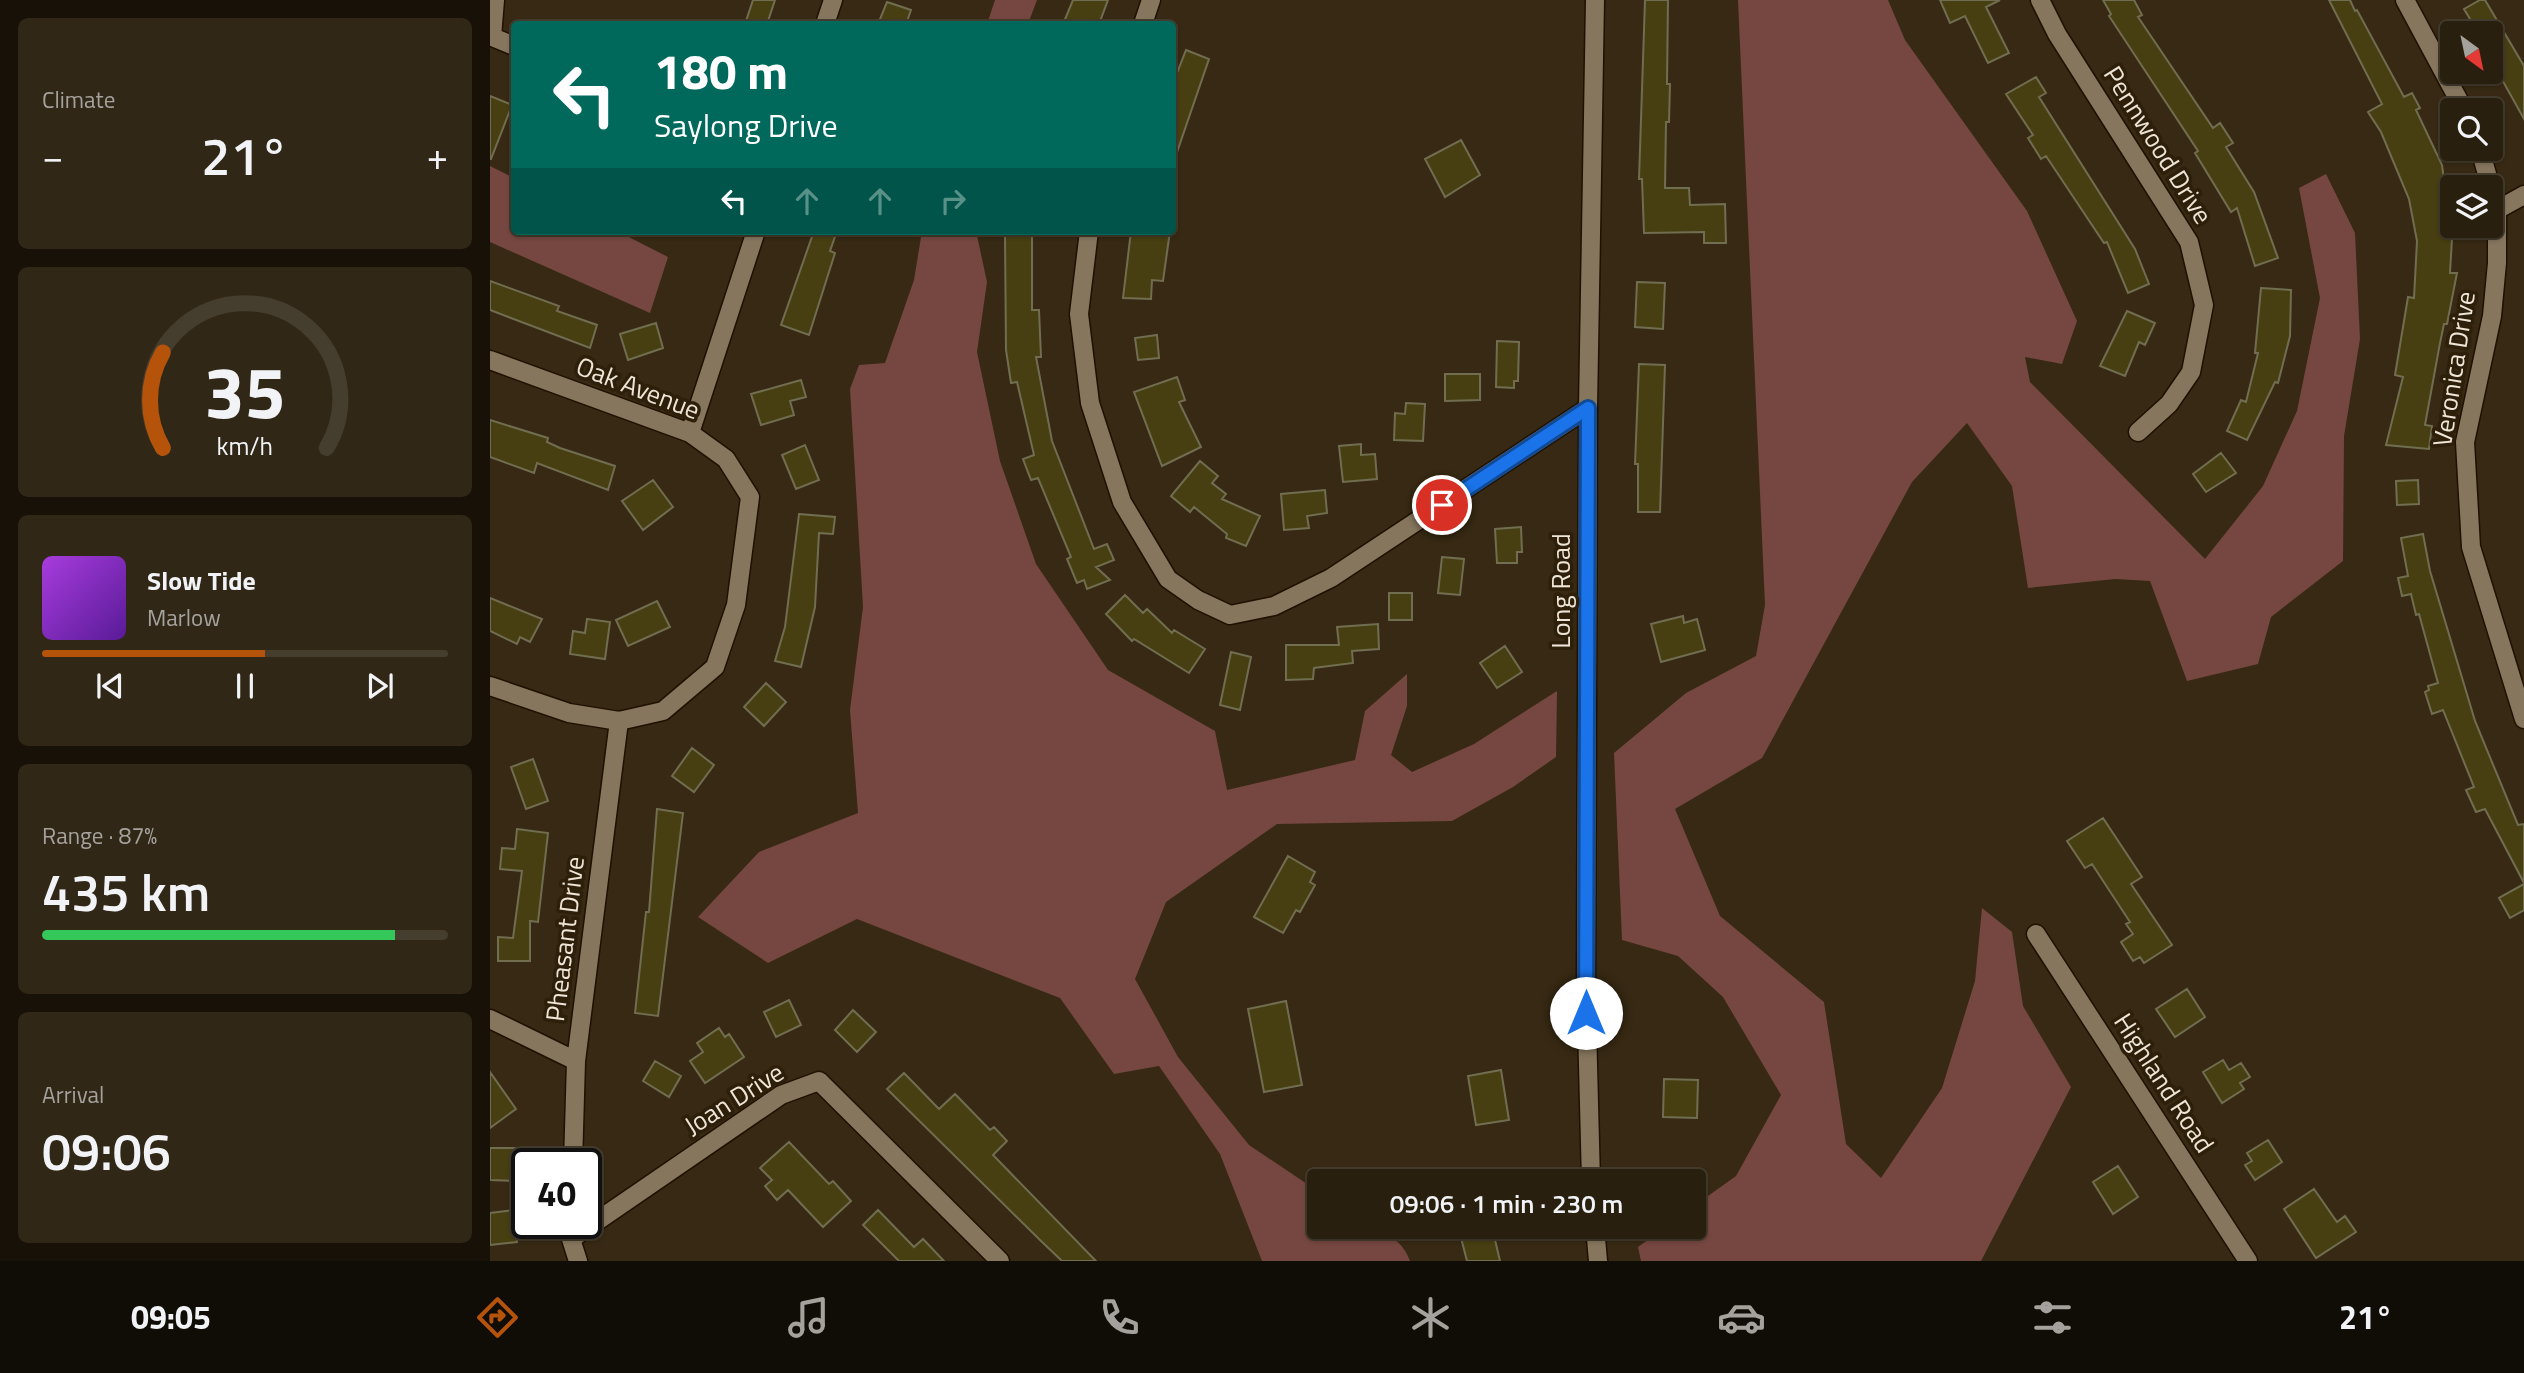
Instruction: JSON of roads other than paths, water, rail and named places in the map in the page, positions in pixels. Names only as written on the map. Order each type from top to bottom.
[{"type":"street","points":[[495,0],[491,36],[511,45]]},
{"type":"street","points":[[826,21],[834,0]]},
{"type":"street","points":[[1144,21],[1150,0]]},
{"type":"street","name":"Long Road","points":[[1591,1169],[1586,987],[1588,408],[1595,0]]},
{"type":"street","name":"Pennwood Drive","points":[[2040,0],[2057,34],[2189,242],[2204,305],[2190,372],[2169,404],[2138,432]]},
{"type":"street","points":[[2405,0],[2458,98]]},
{"type":"street","points":[[2503,207],[2524,195]]},
{"type":"street","points":[[690,433],[755,235]]},
{"type":"street","points":[[1089,235],[1079,314],[1088,390],[1122,502],[1168,579],[1198,600],[1230,615],[1274,606],[1331,578],[1588,408]]},
{"type":"street","name":"Veronica Drive","points":[[2495,238],[2491,316],[2465,442],[2471,547],[2514,694],[2524,719]]},
{"type":"street","name":"Oak Avenue","points":[[490,360],[690,433],[726,460],[750,497],[736,605],[715,667],[663,711],[619,721]]},
{"type":"street","points":[[490,686],[569,713],[619,721]]},
{"type":"street","name":"Pheasant Drive","points":[[573,1148],[576,1061],[619,721]]},
{"type":"street","name":"Highland Road","points":[[2036,934],[2248,1261]]},
{"type":"street","points":[[490,1019],[576,1061]]},
{"type":"street","name":"Joan Drive","points":[[602,1211],[781,1095],[819,1081],[1000,1261]]},
{"type":"street","points":[[573,1239],[578,1261]]},
{"type":"street","points":[[1596,1239],[1598,1261]]}]
